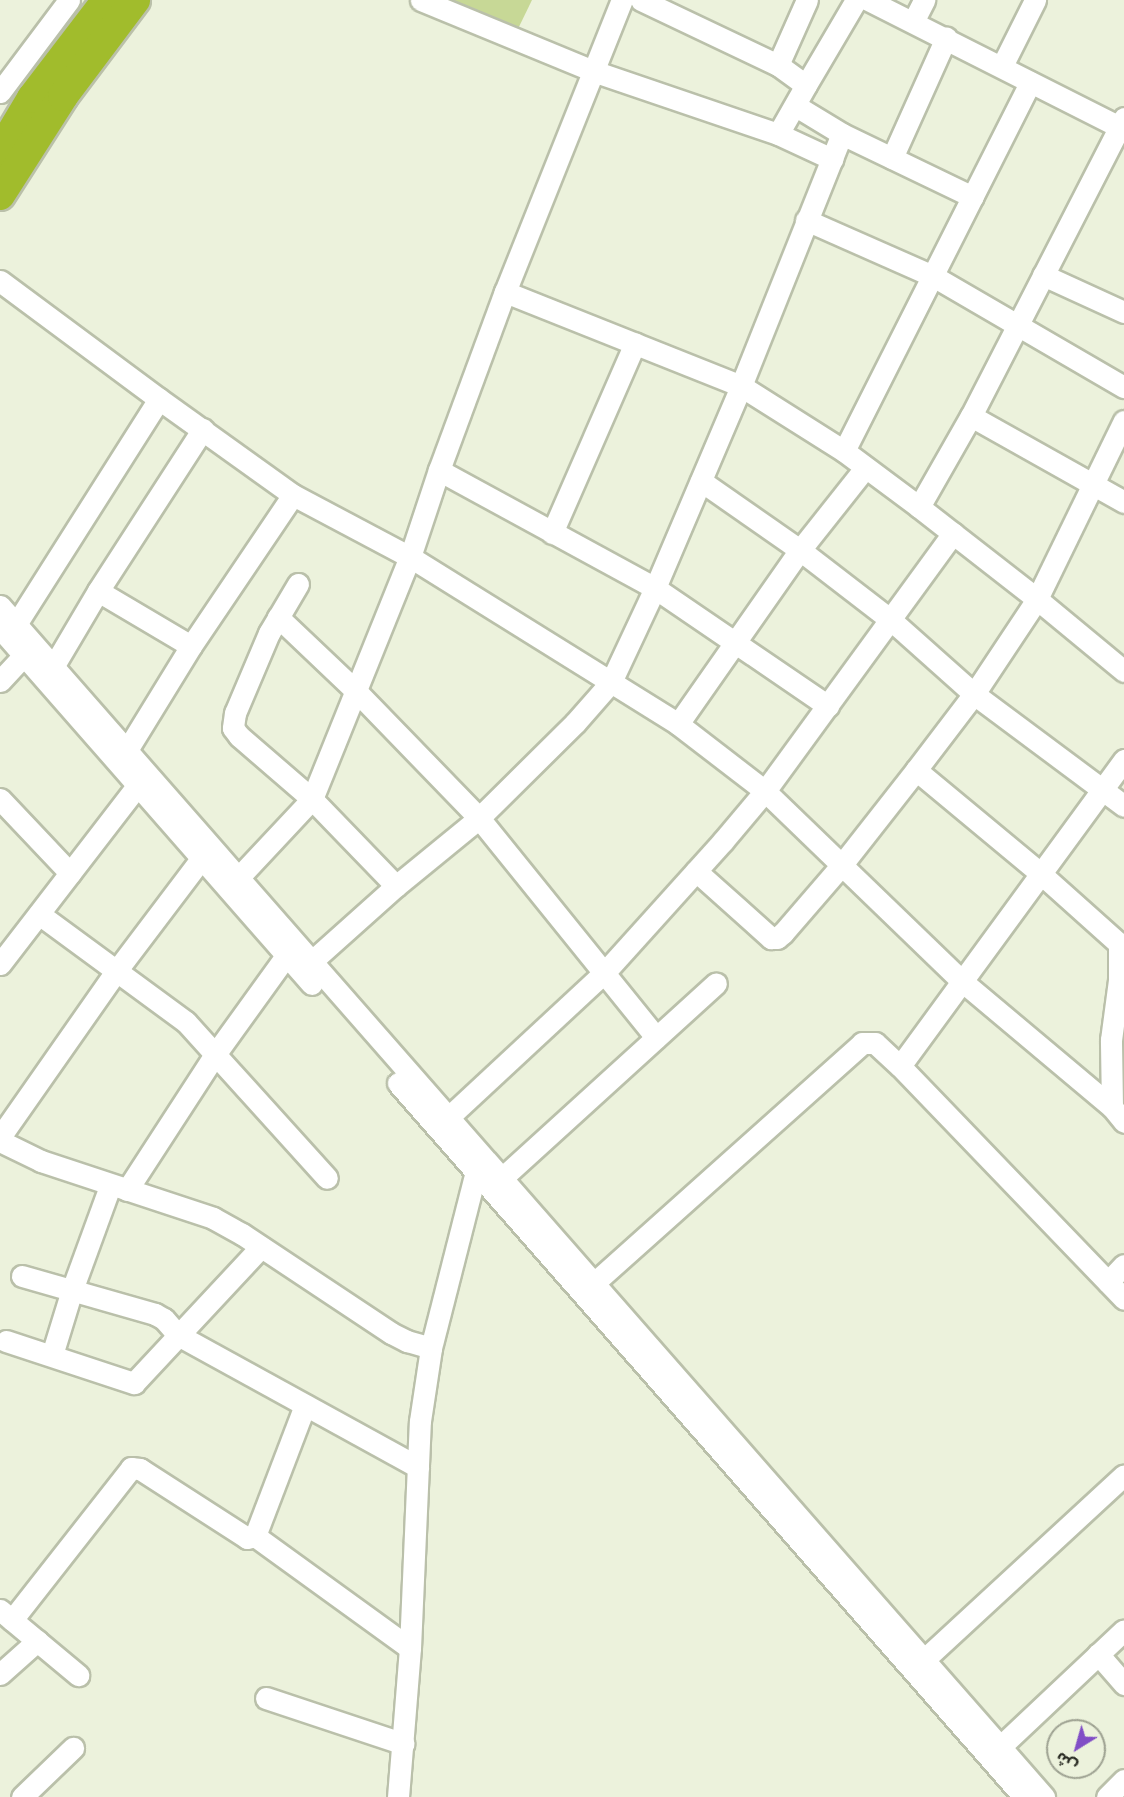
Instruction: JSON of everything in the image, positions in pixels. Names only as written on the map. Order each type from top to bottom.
[{"type":"highway","points":[[0,152],[32,98],[107,0]]},
{"type":"highway","points":[[0,195],[63,96],[135,0]]},
{"type":"street","points":[[0,92],[7,67],[69,0]]},
{"type":"street","points":[[421,0],[593,71],[778,134],[832,159]]},
{"type":"street","points":[[238,878],[312,799],[411,557],[439,470],[505,292],[622,0]]},
{"type":"street","points":[[641,0],[673,7],[778,65],[806,85]]},
{"type":"street","points":[[778,65],[807,0]]},
{"type":"street","points":[[778,134],[856,0]]},
{"type":"street","points":[[868,0],[1030,82],[1122,122],[971,416],[919,507]]},
{"type":"street","points":[[913,22],[924,0]]},
{"type":"street","points":[[1002,66],[1035,0]]},
{"type":"street","points":[[892,158],[946,38]]},
{"type":"street","points":[[7,67],[32,98]]},
{"type":"street","points":[[844,451],[1030,82]]},
{"type":"street","points":[[796,106],[842,134],[973,197]]},
{"type":"street","points":[[52,1355],[72,1290],[118,1188],[216,1053],[299,963],[479,818],[575,723],[611,682],[701,481],[842,134]]},
{"type":"street","points":[[806,220],[933,276],[1124,387]]},
{"type":"street","points":[[1043,275],[1124,312]]},
{"type":"street","points":[[0,281],[293,495],[411,557],[678,724],[765,791],[840,867],[963,982],[1118,1114]]},
{"type":"street","points":[[505,292],[741,386],[844,451],[1121,662]]},
{"type":"street","points":[[552,534],[635,343]]},
{"type":"street","points":[[8,626],[159,399]]},
{"type":"street","points":[[971,416],[1095,483],[1124,502]]},
{"type":"street","points":[[696,871],[765,933],[777,938],[840,867],[974,693],[1037,598],[1124,421]]},
{"type":"street","points":[[53,667],[98,591],[203,429]]},
{"type":"street","points":[[678,724],[800,550],[865,468]]},
{"type":"street","points":[[439,470],[552,534],[655,588],[828,706]]},
{"type":"street","points":[[701,481],[800,550],[891,621],[974,693],[1124,806]]},
{"type":"street","points":[[127,750],[191,646],[293,495]]},
{"type":"street","points":[[442,1123],[605,972],[696,871],[765,791],[953,533]]},
{"type":"street","points":[[298,584],[268,633],[235,713],[233,728],[239,736],[312,799],[396,886]]},
{"type":"street","points":[[98,591],[191,646]]},
{"type":"street","points":[[0,606],[24,656],[137,786],[496,1183],[918,1665],[1000,1747],[1044,1797]]},
{"type":"street","points":[[278,617],[356,691],[479,818],[656,1037]]},
{"type":"street","points":[[8,626],[53,667],[238,878],[299,963]]},
{"type":"street","points":[[0,681],[24,656]]},
{"type":"street","points":[[900,1066],[1124,760]]},
{"type":"street","points":[[916,770],[1040,873],[1121,945],[1111,1040],[1118,1114]]},
{"type":"street","points":[[3,955],[39,914],[137,786]]},
{"type":"street","points":[[0,799],[70,873]]},
{"type":"street","points":[[201,859],[117,970],[0,1139],[41,1161],[213,1218],[261,1246],[391,1333],[407,1341],[431,1348]]},
{"type":"street","points":[[39,914],[186,1022],[327,1178]]},
{"type":"street","points":[[496,1183],[716,983]]},
{"type":"street","points":[[594,1283],[862,1043],[875,1043],[900,1066],[1124,1299]]},
{"type":"street","points":[[442,1123],[476,1172],[496,1183],[594,1283],[918,1665],[1024,1797]]},
{"type":"street","points":[[398,1797],[410,1648],[420,1421],[431,1348],[476,1172]]},
{"type":"street","points":[[6,1341],[134,1383],[261,1246]]},
{"type":"street","points":[[1108,1282],[1124,1265]]},
{"type":"street","points":[[22,1276],[155,1314],[164,1319],[178,1335],[418,1467]]},
{"type":"street","points":[[255,1536],[305,1405]]},
{"type":"street","points":[[78,1675],[6,1615],[131,1468],[140,1469],[247,1538],[255,1536],[410,1648]]},
{"type":"street","points":[[918,1665],[1122,1482]]},
{"type":"street","points":[[1000,1747],[1124,1630]]},
{"type":"street","points":[[0,1674],[37,1641]]},
{"type":"street","points":[[1098,1654],[1124,1684]]},
{"type":"street","points":[[266,1698],[404,1744]]},
{"type":"street","points":[[22,1797],[73,1748]]},
{"type":"street","points":[[1107,1797],[1124,1780]]},
{"type":"green space","points":[[431,0],[532,0],[515,35]]}]
